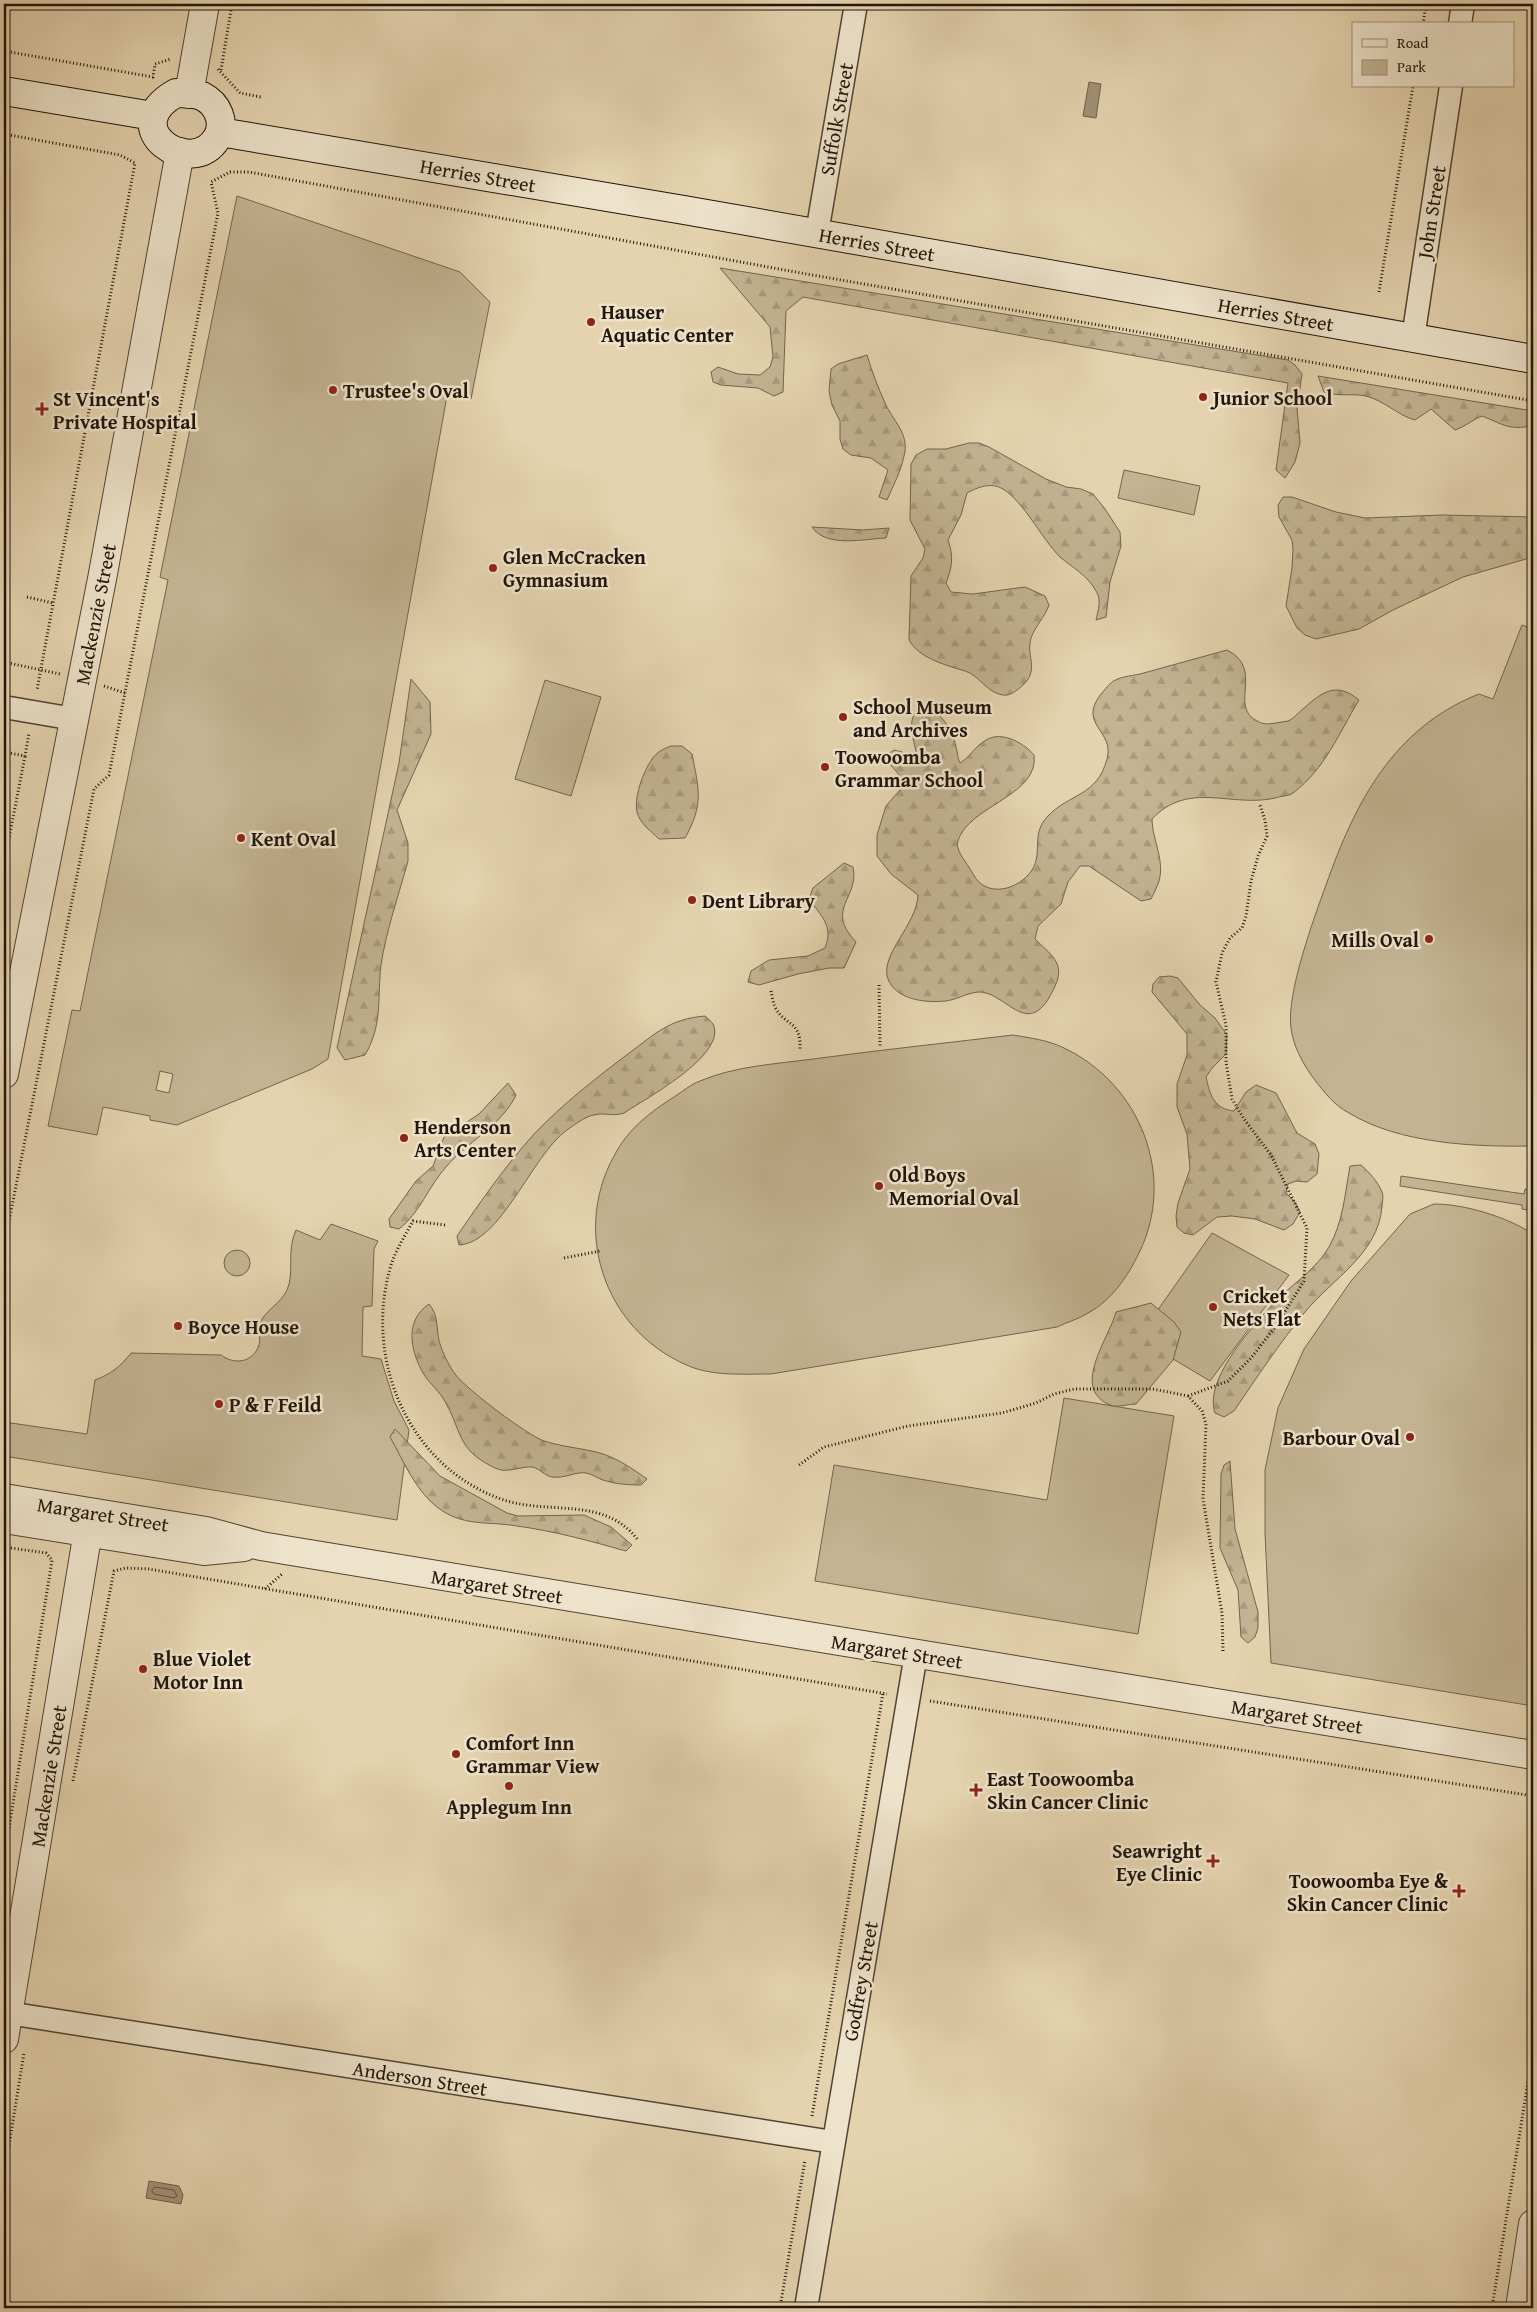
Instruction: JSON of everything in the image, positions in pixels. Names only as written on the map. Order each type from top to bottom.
[{"type":"street","points":[[188,94],[205,4]]},
{"type":"street","name":"Suffolk Street","points":[[817,233],[856,4]]},
{"type":"street","points":[[1460,22],[1464,4]]},
{"type":"street","name":"John Street","points":[[1413,338],[1451,88]]},
{"type":"street","points":[[4,91],[153,116]]},
{"type":"street","points":[[176,93],[201,96],[212,103],[218,112],[221,122],[220,132],[212,144],[194,153],[170,150],[157,139],[153,131],[153,116],[164,100],[176,93]]},
{"type":"street","name":"Herries Street","points":[[220,132],[817,233],[1533,359]]},
{"type":"street","name":"Mackenzie Street","points":[[4,1074],[104,569],[180,152]]},
{"type":"street","points":[[4,707],[74,719]]},
{"type":"street","name":"Margaret Street","points":[[4,1498],[90,1523]]},
{"type":"street","name":"Margaret Street","points":[[4,1518],[206,1531],[261,1546],[1533,1755]]},
{"type":"street","name":"Mackenzie Street","points":[[6,2026],[90,1523]]},
{"type":"street","name":"Godfrey Street","points":[[806,2308],[916,1654]]},
{"type":"street","name":"Anderson Street","points":[[6,2026],[833,2142]]},
{"type":"street","points":[[1520,2308],[1533,2224]]},
{"type":"path","points":[[221,70],[232,4]]},
{"type":"path","points":[[1423,22],[1426,4]]},
{"type":"path","points":[[4,51],[135,75]]},
{"type":"path","points":[[1379,292],[1413,88]]},
{"type":"path","points":[[4,134],[120,155],[135,163],[37,690]]},
{"type":"path","points":[[4,1247],[94,789],[109,775],[131,663],[218,213],[211,182],[230,172],[249,172],[810,275],[1533,402]]},
{"type":"path","points":[[26,597],[53,603]]},
{"type":"path","points":[[4,864],[30,729]]},
{"type":"path","points":[[4,752],[25,756]]},
{"type":"path","points":[[798,1465],[824,1448],[908,1426],[1002,1413],[1074,1389],[1153,1389],[1188,1396],[1228,1381],[1251,1358],[1276,1326],[1304,1281],[1307,1228],[1272,1155],[1244,1119],[1232,1099],[1226,1062],[1226,1025],[1216,982],[1222,953],[1230,938],[1242,928],[1246,916],[1255,864],[1267,836],[1265,820],[1260,805]]},
{"type":"path","points":[[879,985],[880,1048]]},
{"type":"path","points":[[771,991],[775,1006],[797,1029],[801,1040],[800,1049]]},
{"type":"path","points":[[446,1225],[413,1221],[393,1260],[388,1276],[382,1340],[385,1358],[397,1399],[412,1428],[432,1453],[456,1475],[481,1490],[502,1499],[526,1505],[596,1511],[629,1528],[638,1540]]},
{"type":"path","points":[[564,1258],[600,1251]]},
{"type":"path","points":[[1188,1396],[1202,1411],[1206,1424],[1203,1499],[1222,1613],[1223,1652]]},
{"type":"path","points":[[4,1547],[46,1554],[52,1560],[4,1860]]},
{"type":"path","points":[[114,1571],[126,1568],[158,1571],[883,1693],[1533,1796]]},
{"type":"path","points":[[780,2308],[883,1693]]},
{"type":"path","points":[[1492,2308],[1533,2050]]},
{"type":"green space","points":[[237,196],[460,272],[490,302],[471,399],[447,396],[328,1059],[312,1069],[177,1125],[150,1120],[150,1116],[103,1107],[97,1135],[48,1126],[72,1010],[80,1011],[168,580],[160,577]],"holes":[[[160,1071],[173,1074],[169,1093],[156,1090]]]},
{"type":"green space","points":[[720,268],[1288,360],[1302,374],[1297,408],[1300,443],[1295,462],[1285,478],[1276,470],[1288,383],[803,297],[786,311],[783,392],[774,396],[758,388],[721,385],[713,382],[711,372],[718,367],[738,374],[760,375],[770,367],[773,357],[770,327]]},
{"type":"green space","points":[[867,355],[888,410],[900,428],[905,441],[903,462],[887,500],[879,497],[888,470],[871,458],[851,455],[843,449],[840,439],[840,421],[832,405],[829,391],[831,369],[838,364]]},
{"type":"green space","points":[[1318,376],[1533,411],[1533,426],[1512,427],[1482,416],[1455,430],[1431,409],[1415,420],[1402,415],[1373,398],[1324,392]]},
{"type":"green space","points":[[969,443],[979,443],[989,447],[1046,479],[1066,487],[1081,489],[1093,494],[1120,532],[1121,546],[1110,582],[1106,617],[1096,620],[1099,601],[1098,594],[1093,586],[1060,557],[1046,541],[1026,511],[1011,495],[1003,489],[994,486],[980,487],[967,493],[961,515],[948,540],[952,562],[946,583],[951,592],[973,594],[1025,587],[1045,596],[1049,605],[1031,638],[1030,652],[1032,665],[1029,677],[1017,690],[1007,695],[997,694],[970,673],[926,656],[919,652],[909,640],[911,576],[923,558],[925,549],[910,520],[911,464],[916,455],[927,449],[946,449]]},
{"type":"green space","points":[[1124,470],[1200,486],[1194,515],[1118,498]]},
{"type":"green space","points":[[1283,497],[1292,497],[1336,512],[1365,518],[1443,515],[1533,517],[1533,557],[1463,577],[1393,610],[1359,629],[1316,639],[1305,635],[1297,628],[1286,606],[1293,549],[1292,540],[1279,517],[1278,505]]},
{"type":"green space","points":[[812,527],[863,530],[889,528],[886,538],[846,541],[826,538],[818,534]]},
{"type":"green space","name":"Mills Oval","points":[[1522,625],[1533,629],[1533,1146],[1487,1146],[1438,1142],[1391,1131],[1369,1123],[1344,1110],[1334,1102],[1314,1079],[1299,1055],[1291,1028],[1293,996],[1302,956],[1315,916],[1337,855],[1364,797],[1381,771],[1400,748],[1423,727],[1449,709],[1479,694],[1493,699]]},
{"type":"green space","points":[[1227,650],[1238,658],[1244,667],[1246,677],[1245,706],[1249,714],[1264,724],[1288,721],[1317,698],[1330,691],[1343,691],[1359,700],[1323,762],[1314,773],[1291,794],[1275,798],[1242,800],[1196,798],[1166,807],[1152,819],[1160,873],[1151,899],[1141,901],[1089,866],[1080,866],[1068,882],[1061,904],[1038,926],[1035,939],[1051,954],[1059,971],[1055,986],[1045,1003],[1036,1012],[1027,1014],[1018,1011],[989,994],[978,992],[949,1000],[929,1001],[912,999],[898,992],[888,979],[889,960],[912,917],[918,895],[891,874],[877,856],[877,835],[886,806],[906,783],[884,757],[894,750],[902,752],[910,758],[916,751],[912,721],[917,710],[922,705],[928,707],[944,721],[952,734],[960,763],[983,742],[989,738],[996,737],[1003,737],[1017,742],[1034,755],[1033,768],[1027,779],[1018,789],[980,814],[969,824],[961,834],[957,846],[979,882],[986,887],[1002,889],[1019,883],[1032,870],[1037,857],[1039,830],[1047,817],[1055,809],[1089,788],[1102,771],[1107,759],[1108,749],[1106,741],[1094,721],[1093,713],[1101,694],[1108,686],[1120,678]]},
{"type":"green space","points":[[411,679],[430,702],[431,734],[397,810],[408,843],[408,861],[383,952],[375,1033],[365,1055],[345,1060],[337,1048],[399,763]]},
{"type":"green space","points":[[545,680],[601,697],[571,796],[515,779]]},
{"type":"green space","points":[[671,746],[682,746],[692,754],[698,787],[697,806],[695,816],[685,838],[659,839],[641,820],[636,806],[638,792],[645,771],[652,759],[660,751]]},
{"type":"green space","points":[[844,863],[853,867],[854,878],[845,904],[843,921],[847,931],[856,942],[844,968],[829,968],[798,974],[759,985],[748,982],[751,971],[769,960],[808,956],[825,948],[828,933],[827,927],[822,916],[809,899],[813,888]]},
{"type":"green space","points":[[1170,976],[1178,978],[1200,1005],[1215,1018],[1227,1035],[1226,1054],[1206,1077],[1211,1095],[1217,1104],[1227,1110],[1234,1111],[1246,1092],[1256,1085],[1276,1093],[1297,1133],[1315,1144],[1319,1154],[1317,1174],[1307,1182],[1296,1181],[1288,1184],[1286,1193],[1295,1202],[1300,1212],[1293,1224],[1284,1230],[1255,1219],[1232,1216],[1217,1217],[1193,1235],[1184,1233],[1177,1227],[1178,1203],[1190,1169],[1187,1134],[1177,1107],[1177,1084],[1187,1055],[1187,1034],[1152,992],[1153,984],[1159,977]]},
{"type":"green space","points":[[705,1016],[713,1024],[714,1036],[708,1049],[696,1062],[681,1075],[624,1113],[591,1116],[567,1130],[541,1158],[516,1196],[489,1230],[474,1241],[459,1245],[457,1236],[494,1183],[524,1145],[557,1112],[592,1082],[655,1034],[682,1020]]},
{"type":"green space","points":[[1013,1035],[1058,1045],[1091,1064],[1113,1084],[1131,1108],[1144,1135],[1152,1164],[1154,1194],[1150,1224],[1130,1270],[1111,1295],[1096,1308],[1081,1317],[1057,1327],[771,1374],[742,1374],[703,1371],[664,1353],[639,1333],[619,1308],[605,1280],[597,1250],[596,1218],[601,1187],[614,1156],[625,1138],[648,1115],[665,1103],[697,1082],[741,1069]]},
{"type":"green space","points":[[508,1083],[516,1095],[510,1106],[446,1167],[406,1223],[399,1229],[390,1227],[389,1219],[416,1181],[433,1166],[444,1137],[479,1114]]},
{"type":"green space","points":[[1361,1165],[1376,1181],[1383,1195],[1379,1224],[1372,1239],[1352,1265],[1305,1312],[1277,1348],[1234,1411],[1224,1417],[1215,1413],[1213,1399],[1224,1368],[1245,1336],[1257,1322],[1324,1255],[1334,1237],[1340,1218],[1350,1166]]},
{"type":"green space","points":[[1401,1176],[1524,1194],[1525,1189],[1533,1191],[1533,1211],[1522,1209],[1522,1205],[1400,1186]]},
{"type":"green space","name":"Barbour Oval","points":[[1434,1204],[1472,1209],[1511,1222],[1533,1234],[1533,1706],[1271,1663],[1265,1533],[1265,1470],[1278,1408],[1304,1349],[1351,1281],[1410,1214]]},
{"type":"green space","points":[[331,1224],[378,1241],[374,1249],[372,1306],[363,1307],[362,1356],[381,1359],[394,1401],[409,1430],[397,1520],[4,1456],[4,1422],[87,1434],[95,1380],[115,1370],[131,1353],[221,1355],[237,1361],[248,1359],[259,1345],[259,1326],[261,1321],[287,1290],[293,1238],[296,1230],[320,1240]]},
{"type":"green space","name":"Cricket Nets Flat","points":[[1212,1233],[1289,1275],[1210,1381],[1138,1338]]},
{"type":"green space","points":[[237,1250],[246,1254],[250,1263],[246,1272],[237,1276],[228,1272],[224,1263],[228,1254]]},
{"type":"green space","points":[[1151,1303],[1174,1322],[1181,1332],[1173,1360],[1136,1404],[1113,1406],[1100,1399],[1094,1389],[1092,1377],[1100,1350],[1116,1312]]},
{"type":"green space","points":[[429,1304],[435,1314],[439,1341],[449,1365],[461,1381],[484,1400],[524,1430],[544,1441],[606,1455],[625,1464],[647,1479],[641,1485],[631,1485],[608,1481],[586,1473],[557,1477],[549,1476],[532,1467],[500,1470],[473,1454],[466,1446],[443,1398],[424,1375],[415,1354],[412,1335],[413,1326],[421,1311]]},
{"type":"green space","points":[[1064,1398],[1174,1416],[1138,1634],[815,1581],[834,1465],[1047,1500]]},
{"type":"green space","points":[[395,1429],[440,1476],[507,1513],[518,1516],[584,1515],[611,1527],[632,1545],[626,1551],[558,1533],[456,1518],[437,1507],[422,1492],[390,1437]]},
{"type":"green space","points":[[1230,1461],[1235,1529],[1258,1612],[1258,1628],[1255,1637],[1248,1643],[1241,1637],[1238,1590],[1220,1548],[1221,1474],[1224,1465]]},
{"type":"water","points":[[1089,82],[1101,84],[1096,118],[1083,116]]},
{"type":"water","points":[[149,2181],[179,2186],[183,2195],[181,2204],[146,2198]]},
{"type":"place","name":"Hauser Aquatic Center","points":[[591,322]]},
{"type":"place","name":"Trustee's Oval","points":[[333,390]]},
{"type":"place","name":"Junior School","points":[[1203,397]]},
{"type":"place","name":"St Vincent's Private Hospital","points":[[42,409]]},
{"type":"place","name":"Glen McCracken Gymnasium","points":[[493,568]]},
{"type":"place","name":"School Museum and Archives","points":[[843,717]]},
{"type":"place","name":"Toowoomba Grammar School","points":[[825,767]]},
{"type":"place","name":"Kent Oval","points":[[241,838]]},
{"type":"place","name":"Dent Library","points":[[692,900]]},
{"type":"place","name":"Mills Oval","points":[[1429,939]]},
{"type":"place","name":"Henderson Arts Center","points":[[404,1138]]},
{"type":"place","name":"Old Boys Memorial Oval","points":[[879,1186]]},
{"type":"place","name":"Cricket Nets Flat","points":[[1213,1307]]},
{"type":"place","name":"Boyce House","points":[[178,1326]]},
{"type":"place","name":"P & F Feild","points":[[219,1404]]},
{"type":"place","name":"Barbour Oval","points":[[1410,1437]]},
{"type":"place","name":"Blue Violet Motor Inn","points":[[143,1669]]},
{"type":"place","name":"Comfort Inn Grammar View","points":[[456,1754]]},
{"type":"place","name":"Applegum Inn","points":[[509,1786]]},
{"type":"place","name":"East Toowoomba Skin Cancer Clinic","points":[[976,1790]]},
{"type":"place","name":"Seawright Eye Clinic","points":[[1213,1861]]},
{"type":"place","name":"Toowoomba Eye & Skin Cancer Clinic","points":[[1459,1891]]}]
